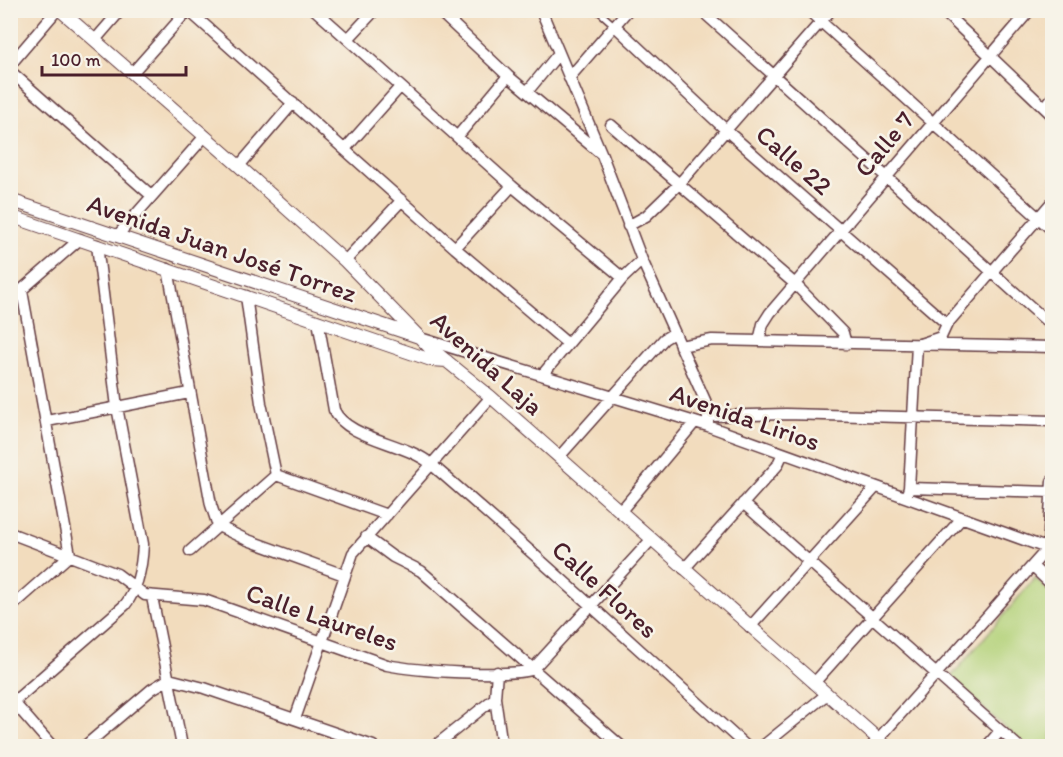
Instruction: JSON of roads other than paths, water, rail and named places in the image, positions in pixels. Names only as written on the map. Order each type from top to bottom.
[{"type":"street","name":"Avenida Laja","points":[[59,10],[133,72],[345,261],[420,338],[559,457],[827,694],[879,745]]},
{"type":"street","points":[[10,65],[59,10]]},
{"type":"street","points":[[95,40],[121,10]]},
{"type":"street","points":[[133,72],[188,10],[455,248],[568,344]]},
{"type":"street","points":[[315,10],[512,186],[623,278]]},
{"type":"street","points":[[348,39],[375,10]]},
{"type":"street","points":[[438,10],[508,76],[602,155]]},
{"type":"street","points":[[541,10],[709,421],[786,414],[1053,421]]},
{"type":"street","points":[[569,78],[628,10]]},
{"type":"street","points":[[701,10],[1053,326]]},
{"type":"street","points":[[808,10],[1053,230]]},
{"type":"street","points":[[628,226],[646,216],[680,184],[831,10]]},
{"type":"street","points":[[942,10],[1049,111],[1053,98]]},
{"type":"street","name":"Calle 7","points":[[759,341],[763,324],[795,284],[1030,10]]},
{"type":"street","name":"Calle 22","points":[[614,25],[727,131],[947,324]]},
{"type":"street","points":[[527,92],[559,53]]},
{"type":"street","points":[[10,71],[152,196]]},
{"type":"street","points":[[457,137],[508,76]]},
{"type":"street","points":[[345,149],[400,87]]},
{"type":"street","points":[[239,166],[293,103]]},
{"type":"street","points":[[611,125],[795,284],[843,333],[846,344]]},
{"type":"street","points":[[117,236],[205,136]]},
{"type":"street","points":[[455,248],[512,186]]},
{"type":"street","name":"Avenida Juan José Torrez","points":[[10,200],[420,338]]},
{"type":"street","points":[[345,261],[402,200]]},
{"type":"street","points":[[917,345],[940,337],[947,324],[1053,202]]},
{"type":"street","points":[[10,216],[431,360],[447,361]]},
{"type":"street","points":[[10,300],[80,239]]},
{"type":"street","points":[[52,747],[12,702],[124,605],[135,588],[143,544],[117,406],[97,245]]},
{"type":"street","points":[[543,374],[623,278],[642,260]]},
{"type":"street","points":[[168,269],[189,393],[211,505],[218,526],[245,539],[344,575]]},
{"type":"street","points":[[10,609],[70,555],[22,291]]},
{"type":"street","points":[[246,296],[261,403],[276,475]]},
{"type":"street","name":"Calle Flores","points":[[318,321],[337,419],[350,428],[415,452],[433,466],[746,747]]},
{"type":"street","points":[[559,457],[664,339],[674,333]]},
{"type":"street","name":"Avenida Lirios","points":[[420,338],[695,422],[709,421],[783,453],[876,487],[908,492],[962,518],[1050,549]]},
{"type":"street","points":[[680,346],[712,340],[1053,347]]},
{"type":"street","points":[[917,345],[908,492],[1052,492]]},
{"type":"street","points":[[47,421],[189,393]]},
{"type":"street","points":[[295,719],[353,553],[433,466],[491,398]]},
{"type":"street","points":[[620,512],[695,422]]},
{"type":"street","points":[[684,569],[777,466],[783,453]]},
{"type":"street","points":[[276,475],[387,515]]},
{"type":"street","points":[[190,552],[276,475]]},
{"type":"street","points":[[879,745],[938,673],[1050,549],[1053,481]]},
{"type":"street","points":[[750,627],[876,487]]},
{"type":"street","points":[[743,503],[938,673],[1018,747]]},
{"type":"street","points":[[814,683],[962,518]]},
{"type":"street","name":"Calle Laureles","points":[[10,533],[117,574],[135,588],[152,597],[204,600],[387,665],[406,669],[497,672],[532,670]]},
{"type":"street","points":[[366,537],[393,556],[421,571],[613,745]]},
{"type":"street","points":[[532,670],[651,540]]},
{"type":"street","points":[[1033,567],[1053,585]]},
{"type":"street","points":[[152,597],[182,747]]},
{"type":"street","points":[[497,672],[495,698],[502,747]]},
{"type":"street","points":[[85,747],[152,689],[169,679],[295,719],[373,747]]},
{"type":"street","points":[[763,747],[827,694]]},
{"type":"street","points":[[435,747],[495,698]]},
{"type":"street","points":[[987,747],[1000,731]]},
{"type":"lane","points":[[597,10],[614,25]]}]
